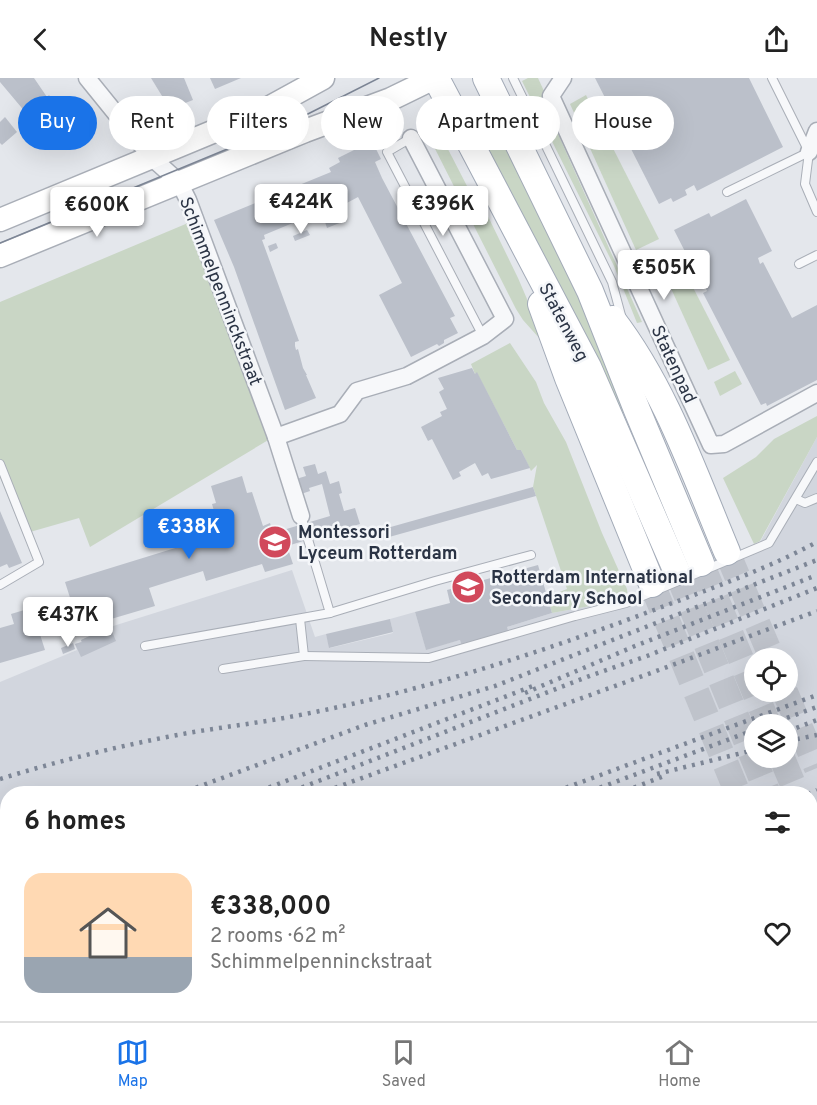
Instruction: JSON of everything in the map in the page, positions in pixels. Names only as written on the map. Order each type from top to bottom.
[{"type":"main road","name":"Statenweg","points":[[435,78],[588,367],[677,572]]},
{"type":"main road","name":"Statenweg","points":[[486,78],[590,291],[701,563]]},
{"type":"main road","points":[[530,260],[543,313],[652,584]]},
{"type":"main road","points":[[590,291],[626,337],[669,415],[727,552]]},
{"type":"street","name":"Schimmelpenninckstraat","points":[[87,78],[151,157],[179,182],[189,200],[276,437],[301,516]]},
{"type":"street","points":[[0,219],[263,111],[323,78]]},
{"type":"street","points":[[0,256],[305,131],[391,99],[435,78]]},
{"type":"street","name":"Statenpad","points":[[563,78],[551,96],[711,445],[724,444],[817,393]]},
{"type":"street","points":[[809,152],[817,131]]},
{"type":"street","points":[[276,437],[340,414],[357,391],[408,376],[483,336],[505,319],[411,138]]},
{"type":"lane","points":[[513,78],[612,282],[626,337]]},
{"type":"lane","points":[[772,78],[809,152],[805,184],[817,212]]},
{"type":"lane","points":[[411,138],[387,152],[483,336]]},
{"type":"lane","points":[[727,192],[809,152]]},
{"type":"lane","points":[[799,264],[817,255]]},
{"type":"lane","points":[[223,669],[304,656],[429,658],[626,603],[769,543],[817,462]]},
{"type":"lane","points":[[0,464],[39,562],[0,585]]},
{"type":"lane","points":[[796,499],[810,502],[817,498]]},
{"type":"lane","points":[[301,516],[330,614]]},
{"type":"lane","points":[[145,646],[330,614],[435,581],[531,555]]},
{"type":"lane","points":[[300,619],[304,656]]},
{"type":"shaded area","points":[[817,437],[817,786],[0,786],[0,682],[77,650],[75,644],[110,627],[292,570],[315,637],[326,634],[330,648],[393,633],[390,619],[415,612],[426,649],[460,640],[461,644],[552,613],[628,599],[759,544]]},
{"type":"green space","points":[[528,78],[538,78],[546,96],[529,96],[522,81]]},
{"type":"green space","points":[[560,138],[642,322],[637,323],[614,266],[556,150],[560,150]]},
{"type":"green space","points":[[436,150],[448,150],[467,186],[462,189],[466,199],[472,197],[477,207],[482,204],[518,278],[548,348],[516,309]]},
{"type":"green space","points":[[482,150],[506,150],[584,302],[630,410],[619,414]]},
{"type":"green space","points":[[591,150],[614,150],[659,239],[636,250]]},
{"type":"green space","points":[[188,223],[270,439],[90,547],[79,518],[23,534],[0,477],[0,302]]},
{"type":"green space","points":[[676,254],[730,360],[708,370],[659,262]]},
{"type":"green space","points":[[510,343],[536,382],[544,403],[566,442],[627,589],[628,599],[552,613],[547,597],[567,589],[533,487],[537,465],[531,471],[521,450],[517,450],[471,364]]},
{"type":"green space","points":[[735,371],[742,384],[720,396],[714,382]]},
{"type":"green space","points":[[817,416],[817,437],[760,541],[754,544],[723,478],[756,457],[774,439]]},
{"type":"building","points":[[0,78],[34,78],[46,96],[18,96],[18,103],[0,82]]},
{"type":"building","points":[[151,78],[184,78],[191,96],[162,96]]},
{"type":"building","points":[[210,78],[241,78],[215,89]]},
{"type":"building","points":[[595,78],[749,78],[783,147],[697,191],[694,185],[685,190],[687,195],[673,202],[671,198],[659,204],[632,150],[674,150],[674,96],[604,96]]},
{"type":"building","points":[[5,117],[17,132],[2,145],[0,143],[0,122]]},
{"type":"building","points":[[354,150],[376,150],[381,159],[375,162],[382,178],[455,316],[450,318],[458,333],[444,340],[444,343],[439,346],[437,344],[411,357],[379,295],[402,283],[358,197],[264,235],[265,239],[262,240],[299,341],[295,342],[296,350],[298,349],[303,368],[316,398],[285,410],[234,267],[214,220],[331,172],[329,168],[340,162],[338,158]]},
{"type":"building","points":[[746,199],[772,251],[758,258],[760,264],[763,262],[792,318],[817,305],[817,380],[767,406],[766,403],[761,405],[703,293],[707,291],[702,280],[700,281],[674,230],[709,213],[711,217]]},
{"type":"building","points":[[339,216],[342,222],[327,228],[325,222]]},
{"type":"building","points":[[307,230],[310,235],[295,241],[293,236]]},
{"type":"building","points":[[276,243],[278,248],[270,252],[268,246]]},
{"type":"building","points":[[472,368],[475,374],[477,372],[517,450],[521,450],[530,468],[491,479],[488,473],[482,476],[475,463],[459,472],[461,476],[453,480],[432,439],[428,441],[421,427],[442,416],[440,412],[447,409],[439,392],[444,389],[438,378]]},
{"type":"building","points":[[315,464],[318,474],[326,471],[330,484],[339,481],[342,493],[339,494],[344,511],[355,508],[360,524],[287,546],[293,564],[265,572],[262,564],[206,581],[203,571],[149,588],[155,606],[101,622],[95,604],[36,622],[45,650],[0,663],[0,628],[14,624],[11,614],[31,608],[35,618],[73,607],[65,582],[185,545],[184,540],[212,531],[215,540],[222,538],[212,504],[216,503],[211,486],[242,476],[247,493],[252,492],[263,526],[270,523],[273,533],[330,516],[322,484],[309,488],[310,491],[301,494],[296,479],[306,476],[303,467]]},
{"type":"building","points":[[533,487],[536,496],[382,539],[380,530]]},
{"type":"building","points":[[0,511],[22,563],[9,568],[7,564],[0,567]]},
{"type":"building","points":[[538,565],[552,613],[507,627],[508,631],[461,644],[460,640],[426,650],[415,612],[450,603],[447,590]]},
{"type":"building","points":[[390,619],[393,632],[329,648],[326,634]]},
{"type":"building","points":[[110,627],[116,641],[81,657],[75,644]]},
{"type":"building","points":[[73,643],[75,649],[63,654],[61,648]]},
{"type":"tunnel","points":[[727,552],[768,648]]},
{"type":"tunnel","points":[[701,563],[764,714]]},
{"type":"tunnel","points":[[677,572],[765,786]]},
{"type":"tunnel","points":[[652,584],[735,786]]},
{"type":"tunnel","points":[[789,702],[817,768]]},
{"type":"tunnel","points":[[786,768],[794,786]]},
{"type":"tram line","points":[[0,243],[290,123],[379,78]]},
{"type":"railway","points":[[0,779],[125,746],[331,709],[425,686],[609,627],[757,570],[817,542]]},
{"type":"railway","points":[[201,786],[365,725],[495,686],[817,560]]},
{"type":"railway","points":[[525,693],[635,646],[817,575]]},
{"type":"railway","points":[[306,786],[592,675],[647,656],[817,588]]},
{"type":"railway","points":[[340,786],[817,611]]},
{"type":"railway","points":[[273,786],[533,686]]},
{"type":"railway","points":[[571,786],[817,695]]},
{"type":"railway","points":[[798,714],[817,707]]},
{"type":"railway","points":[[798,727],[817,720]]},
{"type":"railway","points":[[604,786],[744,734]]},
{"type":"railway","points":[[798,739],[817,735]]},
{"type":"railway","points":[[657,774],[744,752]]},
{"type":"railway","points":[[638,786],[667,775]]},
{"type":"place","name":"Montessori Lyceum Rotterdam","points":[[275,542]]},
{"type":"place","name":"Rotterdam International Secondary School","points":[[468,587]]}]
